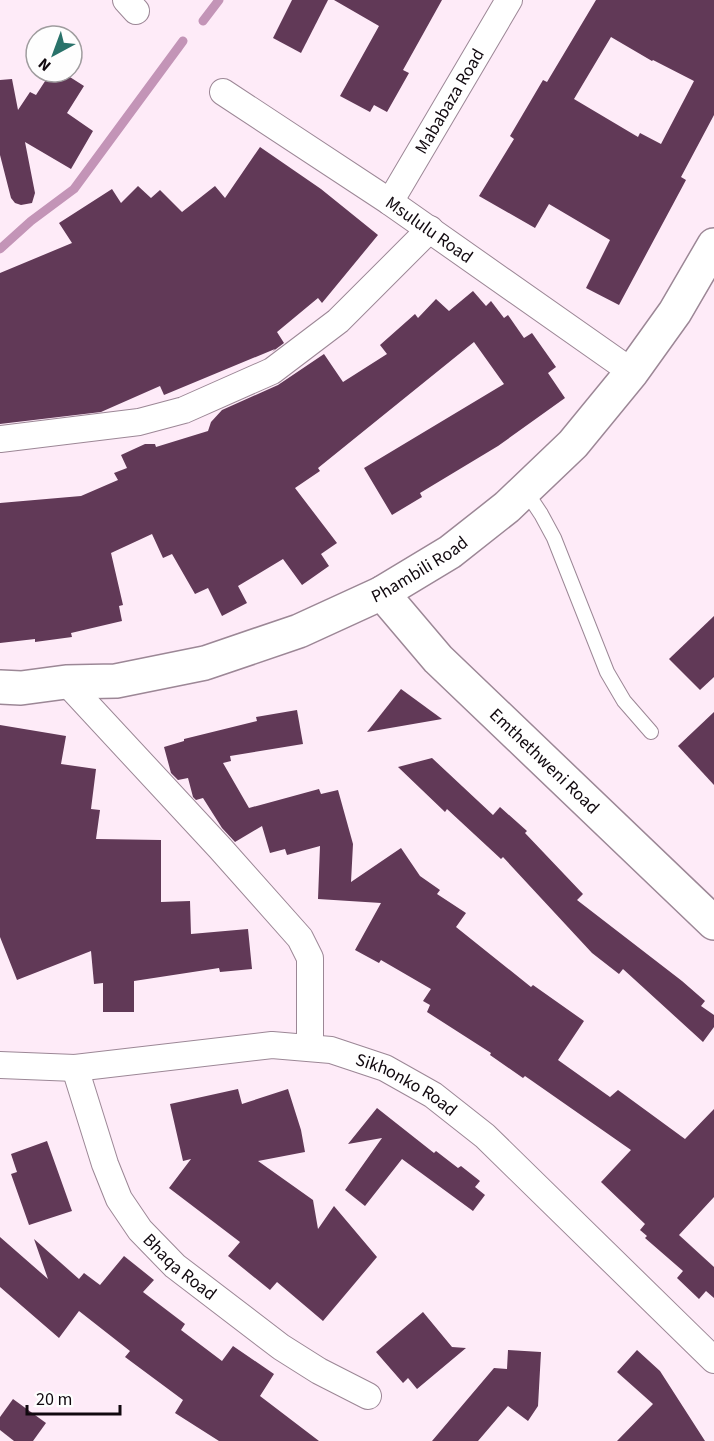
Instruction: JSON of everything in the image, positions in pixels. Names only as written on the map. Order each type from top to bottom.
[{"type":"street","name":"Mababaza Road","points":[[390,201],[509,0]]},
{"type":"street","name":"Msululu Road","points":[[224,92],[390,201],[632,372]]},
{"type":"street","points":[[0,439],[139,422],[184,410],[272,371],[338,321],[430,230]]},
{"type":"street","name":"Phambili Road","points":[[0,687],[21,688],[66,682],[116,681],[205,663],[299,631],[382,593],[450,552],[507,507],[573,444],[632,372],[675,312],[714,245]]},
{"type":"street","name":"Emthethweni Road","points":[[382,593],[438,659],[714,923]]},
{"type":"street","points":[[66,682],[212,839],[300,938],[310,958],[309,1048]]},
{"type":"street","name":"Sikhonko Road","points":[[0,1065],[75,1068],[272,1045],[331,1050],[385,1068],[434,1095],[485,1136],[714,1360]]},
{"type":"street","name":"Bhaqa Road","points":[[75,1068],[105,1164],[119,1198],[140,1230],[175,1266],[281,1347],[319,1371],[368,1396]]},
{"type":"lane","points":[[525,490],[554,537],[607,672],[624,701],[651,732]]},
{"type":"building","points":[[292,0],[328,0],[301,53],[273,38]]},
{"type":"building","points":[[334,0],[442,0],[403,70],[409,73],[387,112],[374,105],[370,112],[340,96],[379,26]]},
{"type":"building","points":[[596,0],[714,0],[714,115],[681,177],[686,180],[619,305],[586,288],[610,240],[549,204],[535,228],[479,196],[514,139],[510,136],[543,80],[547,82]],"holes":[[[611,37],[652,61],[694,81],[661,144],[640,133],[638,137],[574,99]]]},
{"type":"building","points":[[12,79],[18,110],[30,92],[36,95],[43,84],[81,84],[84,86],[67,113],[93,131],[71,169],[25,142],[35,193],[32,203],[21,205],[15,203],[11,198],[0,155],[0,80]]},
{"type":"building","points":[[260,147],[321,189],[378,235],[322,303],[318,298],[277,332],[284,343],[272,352],[275,349],[164,395],[160,386],[101,412],[0,424],[0,273],[72,243],[59,223],[112,189],[121,203],[138,186],[151,198],[160,190],[182,212],[215,186],[225,198]]},
{"type":"building","points":[[473,291],[486,306],[491,301],[504,318],[508,315],[524,338],[532,333],[556,367],[548,373],[565,398],[498,446],[420,493],[422,497],[392,515],[364,468],[504,384],[474,342],[318,468],[320,471],[295,488],[337,543],[321,554],[329,566],[302,585],[283,559],[238,586],[247,603],[222,616],[208,588],[195,594],[172,554],[163,558],[152,534],[111,553],[123,605],[119,606],[122,621],[71,633],[72,637],[35,642],[35,639],[0,643],[0,503],[81,496],[118,480],[114,473],[127,468],[121,455],[145,444],[155,444],[156,447],[208,431],[211,422],[222,410],[278,385],[324,354],[343,382],[387,354],[380,345],[415,314],[418,318],[436,299],[449,311]]},
{"type":"building","points":[[714,616],[714,677],[700,690],[669,659]]},
{"type":"building","points":[[401,689],[442,719],[367,732]]},
{"type":"building","points":[[297,710],[303,744],[230,756],[231,761],[223,763],[249,808],[319,789],[321,794],[338,790],[353,844],[351,882],[401,848],[420,876],[440,890],[437,894],[466,913],[456,927],[531,987],[533,985],[584,1021],[558,1060],[610,1097],[618,1090],[685,1139],[714,1109],[714,1197],[679,1235],[714,1267],[714,1298],[706,1291],[699,1299],[677,1278],[683,1271],[645,1238],[647,1236],[640,1230],[645,1224],[601,1182],[631,1150],[525,1076],[523,1078],[490,1055],[491,1053],[427,1012],[430,1005],[423,1001],[431,989],[381,960],[379,963],[355,950],[381,903],[318,899],[320,846],[287,855],[285,849],[270,853],[262,826],[235,842],[222,828],[203,798],[196,800],[193,797],[188,778],[178,780],[171,773],[164,747],[184,741],[184,739],[257,721],[256,717]]},
{"type":"building","points":[[714,712],[714,785],[678,746]]},
{"type":"building","points":[[0,725],[66,736],[61,764],[96,769],[91,809],[100,810],[96,839],[161,840],[161,902],[190,901],[191,934],[248,929],[252,969],[220,972],[219,968],[134,981],[134,1012],[103,1012],[103,983],[94,984],[91,951],[17,980],[0,937]]},
{"type":"building","points":[[432,758],[493,815],[500,807],[527,831],[525,833],[583,894],[577,900],[705,1001],[701,1006],[714,1015],[714,1027],[703,1042],[623,969],[619,974],[592,953],[503,857],[501,859],[447,809],[445,812],[398,767]]},
{"type":"building","points":[[238,1089],[242,1104],[288,1089],[301,1130],[305,1152],[258,1161],[313,1200],[318,1229],[334,1206],[377,1257],[323,1321],[277,1282],[270,1290],[228,1256],[240,1242],[169,1188],[191,1159],[183,1161],[170,1104]]},
{"type":"building","points":[[377,1108],[434,1153],[436,1151],[458,1168],[461,1166],[480,1181],[475,1187],[485,1195],[473,1211],[402,1159],[365,1206],[345,1190],[382,1138],[348,1144]]},
{"type":"building","points":[[47,1141],[72,1211],[29,1225],[11,1174],[17,1172],[11,1154]]},
{"type":"building","points":[[0,1237],[48,1279],[34,1239],[79,1279],[84,1273],[100,1285],[124,1256],[154,1280],[143,1292],[185,1324],[181,1330],[222,1361],[233,1346],[274,1374],[260,1396],[319,1441],[219,1441],[175,1413],[183,1400],[125,1357],[130,1351],[79,1311],[59,1338],[0,1287]]},
{"type":"building","points":[[423,1312],[452,1347],[466,1348],[417,1389],[408,1378],[403,1383],[376,1352]]},
{"type":"building","points":[[508,1350],[541,1352],[538,1406],[528,1421],[508,1406],[478,1441],[432,1441],[494,1368],[507,1369]]},
{"type":"building","points":[[637,1350],[660,1371],[705,1441],[617,1441],[653,1404],[617,1372]]},
{"type":"building","points":[[13,1399],[46,1423],[33,1441],[14,1441],[0,1430],[0,1417]]},
{"type":"waterway","points":[[203,21],[219,0]]},
{"type":"waterway","points":[[0,249],[31,221],[74,189],[183,41]]}]
